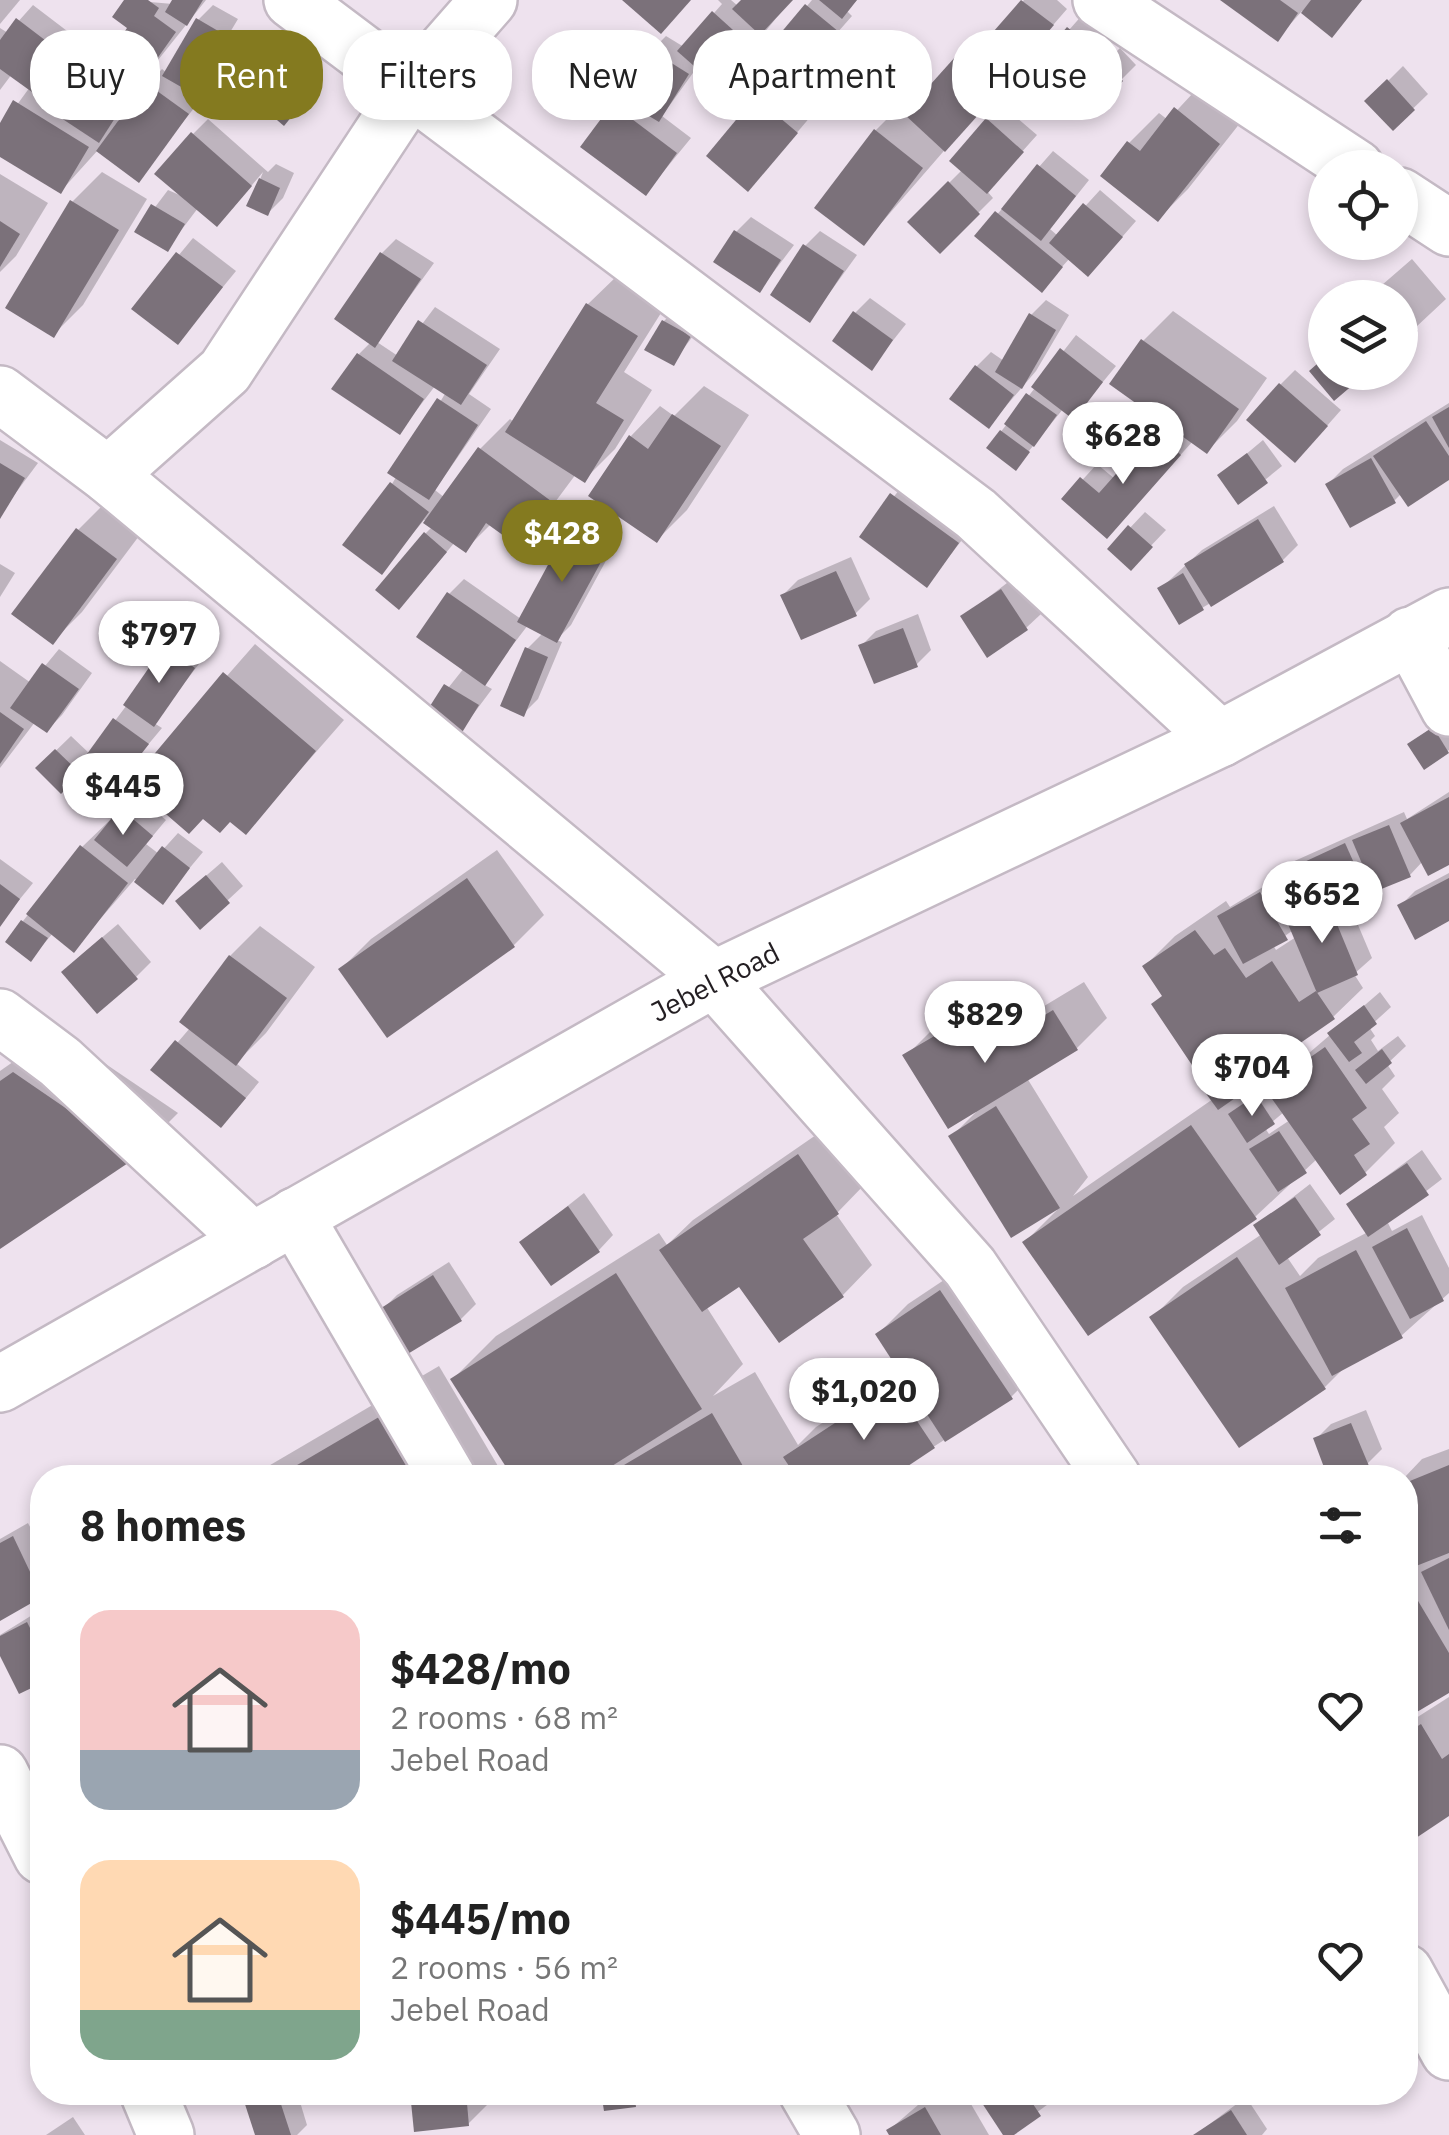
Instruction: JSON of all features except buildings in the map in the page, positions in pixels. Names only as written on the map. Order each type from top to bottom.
[{"type":"street","points":[[292,0],[343,38]]},
{"type":"street","points":[[463,30],[489,0]]},
{"type":"street","points":[[1101,0],[1329,150]]},
{"type":"street","points":[[108,474],[225,371],[391,120]]},
{"type":"street","points":[[453,120],[976,514],[1220,739]]},
{"type":"street","points":[[1418,208],[1449,228]]},
{"type":"street","points":[[0,394],[108,474],[714,979],[970,1267],[1104,1465]]},
{"type":"street","points":[[1430,625],[1449,708]]},
{"type":"street","name":"Jebel Road","points":[[0,1384],[714,979],[1220,739],[1430,625]]},
{"type":"street","points":[[0,1017],[274,1228],[439,1465]]},
{"type":"street","points":[[0,1772],[30,1832]]},
{"type":"street","points":[[1418,1996],[1449,2052]]},
{"type":"street","points":[[153,2105],[166,2135]]},
{"type":"street","points":[[815,2105],[832,2135]]}]
